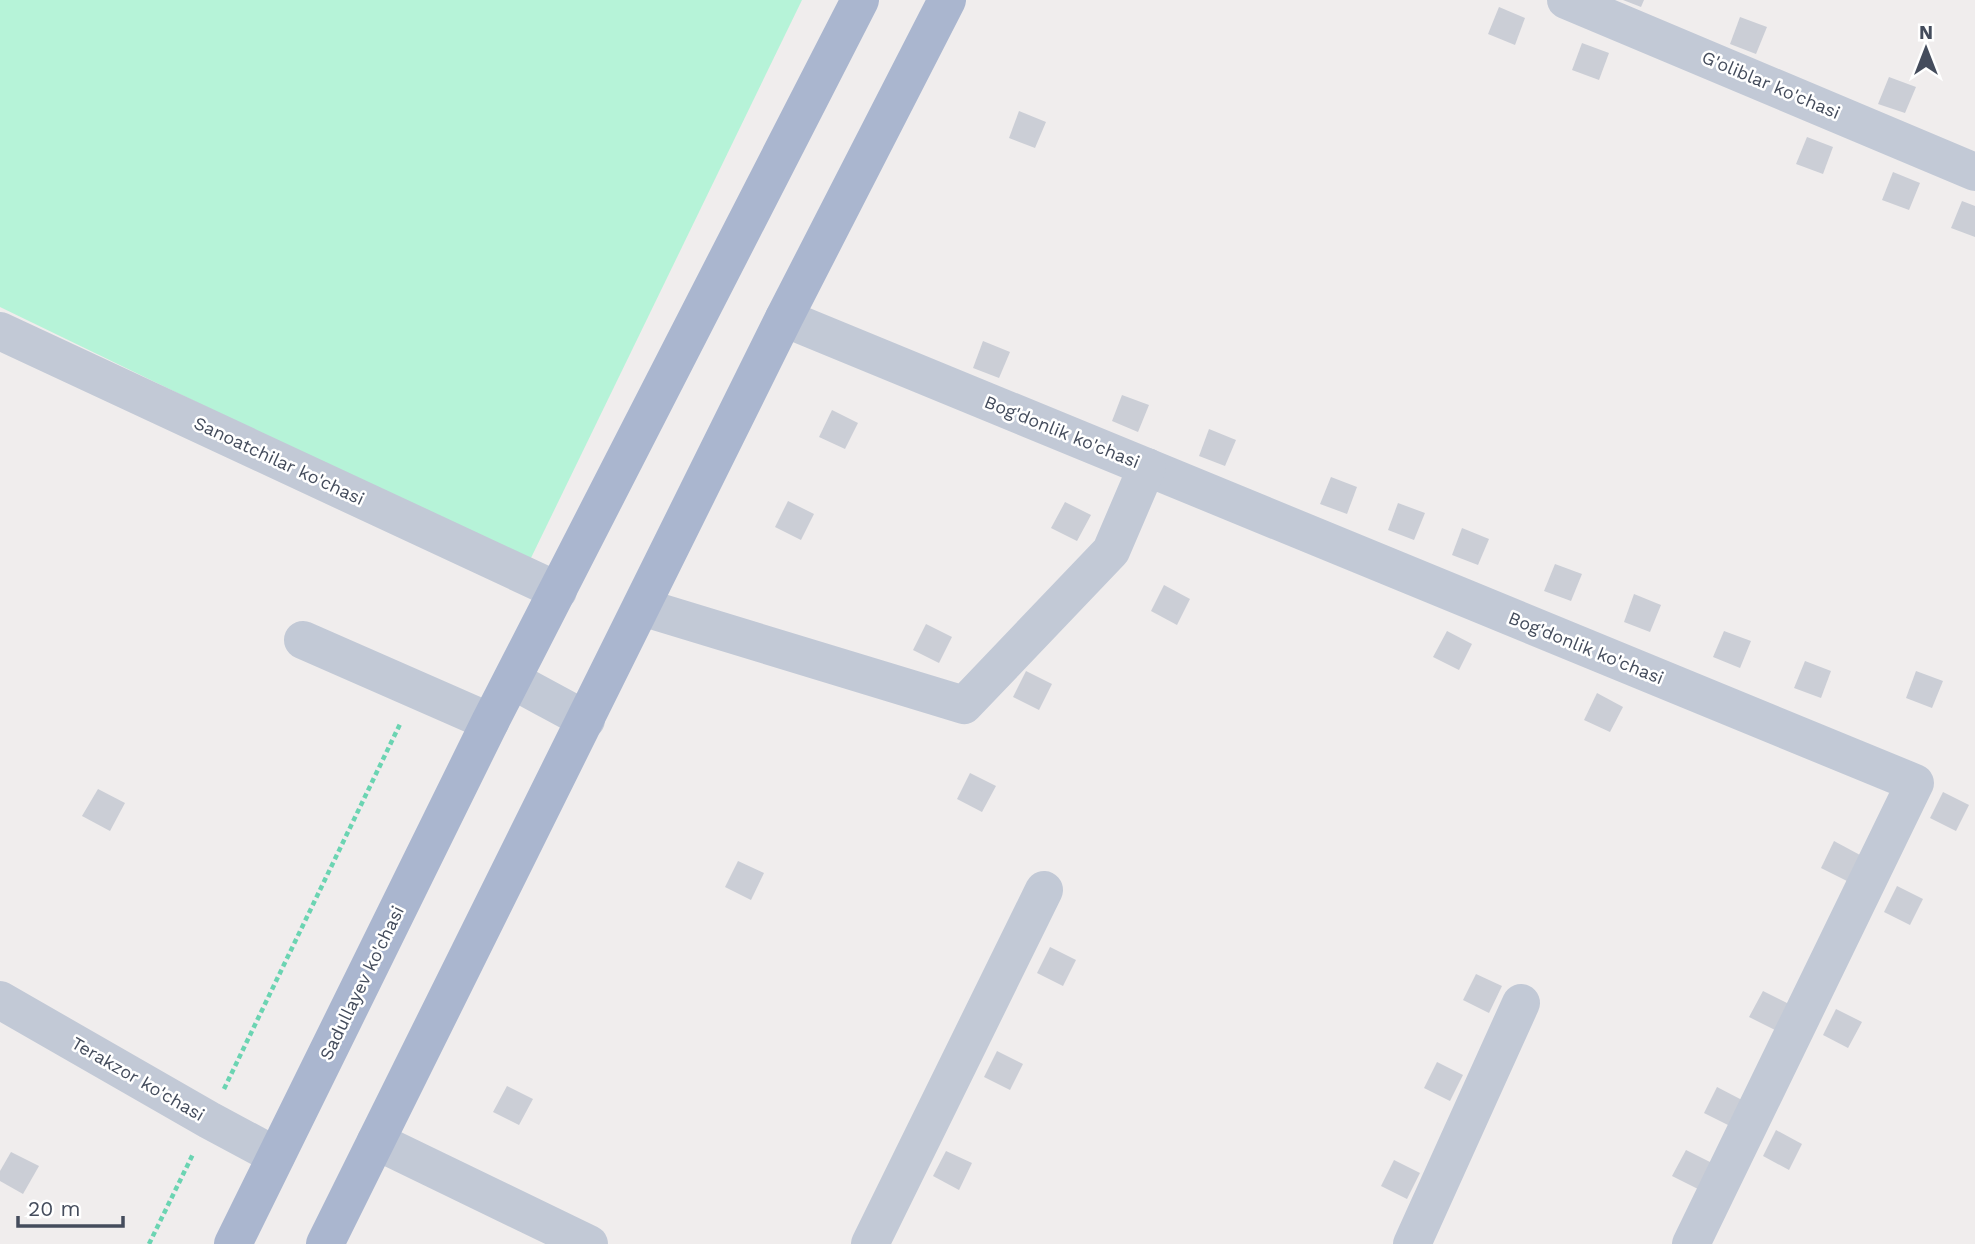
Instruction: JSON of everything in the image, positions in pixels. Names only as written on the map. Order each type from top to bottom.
[{"type":"main road","name":"Sadullayev ko'chasi","points":[[233,1244],[490,722],[860,0]]},
{"type":"main road","points":[[326,1244],[784,318],[947,0]]},
{"type":"street","name":"G'oliblar ko'chasi","points":[[1566,0],[1975,172]]},
{"type":"street","name":"Bog'donlik ko'chasi","points":[[784,318],[1915,783],[1691,1244]]},
{"type":"street","name":"Sanoatchilar ko'chasi","points":[[0,331],[558,591]]},
{"type":"street","points":[[642,607],[964,705],[1111,551],[1147,467]]},
{"type":"street","points":[[303,640],[490,722]]},
{"type":"street","points":[[512,680],[586,720]]},
{"type":"street","points":[[870,1244],[1044,890]]},
{"type":"street","name":"Terakzor ko'chasi","points":[[0,1000],[276,1156]]},
{"type":"street","points":[[1412,1244],[1521,1003]]},
{"type":"street","points":[[376,1141],[589,1244]]},
{"type":"path","points":[[149,1244],[417,689]]},
{"type":"green space","points":[[0,0],[802,0],[530,560],[380,491],[0,307]]},
{"type":"building","points":[[1623,0],[1644,0],[1641,7]]},
{"type":"building","points":[[1499,7],[1525,18],[1515,45],[1488,34]]},
{"type":"building","points":[[1740,17],[1767,27],[1756,54],[1730,44]]},
{"type":"building","points":[[1582,43],[1609,53],[1599,80],[1572,70]]},
{"type":"building","points":[[1889,77],[1916,87],[1905,113],[1878,104]]},
{"type":"building","points":[[1019,111],[1046,122],[1035,148],[1009,138]]},
{"type":"building","points":[[1807,137],[1833,147],[1823,174],[1796,164]]},
{"type":"building","points":[[1893,172],[1920,183],[1909,210],[1882,200]]},
{"type":"building","points":[[1962,201],[1975,206],[1975,237],[1951,228]]},
{"type":"building","points":[[983,341],[1010,352],[999,378],[973,368]]},
{"type":"building","points":[[1122,395],[1149,405],[1138,432],[1112,421]]},
{"type":"building","points":[[832,410],[858,423],[845,449],[819,437]]},
{"type":"building","points":[[1209,429],[1236,440],[1225,466],[1199,456]]},
{"type":"building","points":[[1331,477],[1357,487],[1347,514],[1320,504]]},
{"type":"building","points":[[788,501],[814,514],[801,540],[775,527]]},
{"type":"building","points":[[1065,502],[1091,515],[1077,541],[1051,528]]},
{"type":"building","points":[[1398,503],[1425,513],[1414,540],[1388,530]]},
{"type":"building","points":[[1462,528],[1489,539],[1478,565],[1452,555]]},
{"type":"building","points":[[1555,564],[1582,574],[1571,601],[1544,591]]},
{"type":"building","points":[[1164,585],[1190,599],[1177,625],[1151,611]]},
{"type":"building","points":[[1634,594],[1661,605],[1650,632],[1624,622]]},
{"type":"building","points":[[926,624],[952,637],[939,663],[913,650]]},
{"type":"building","points":[[1447,631],[1472,644],[1459,670],[1433,657]]},
{"type":"building","points":[[1724,631],[1751,641],[1740,668],[1713,657]]},
{"type":"building","points":[[1805,661],[1831,671],[1821,698],[1794,688]]},
{"type":"building","points":[[1026,671],[1052,684],[1039,710],[1013,697]]},
{"type":"building","points":[[1916,671],[1943,681],[1932,708],[1906,698]]},
{"type":"building","points":[[1597,693],[1623,707],[1610,732],[1584,720]]},
{"type":"building","points":[[970,773],[996,786],[982,812],[957,799]]},
{"type":"building","points":[[98,789],[125,803],[110,831],[82,816]]},
{"type":"building","points":[[1943,792],[1969,805],[1956,831],[1930,818]]},
{"type":"building","points":[[1834,841],[1860,855],[1847,881],[1821,868]]},
{"type":"building","points":[[738,861],[764,873],[751,900],[725,887]]},
{"type":"building","points":[[1897,886],[1923,899],[1910,925],[1884,912]]},
{"type":"building","points":[[1050,947],[1076,960],[1063,986],[1037,973]]},
{"type":"building","points":[[1476,974],[1502,986],[1489,1013],[1463,1000]]},
{"type":"building","points":[[1763,991],[1789,1004],[1775,1030],[1749,1017]]},
{"type":"building","points":[[1836,1009],[1862,1022],[1848,1048],[1823,1035]]},
{"type":"building","points":[[997,1051],[1023,1064],[1010,1090],[984,1077]]},
{"type":"building","points":[[1437,1062],[1463,1075],[1450,1101],[1424,1088]]},
{"type":"building","points":[[507,1086],[533,1099],[519,1125],[493,1112]]},
{"type":"building","points":[[1717,1087],[1742,1100],[1730,1126],[1704,1113]]},
{"type":"building","points":[[1776,1130],[1802,1144],[1789,1170],[1763,1156]]},
{"type":"building","points":[[1686,1150],[1712,1163],[1698,1189],[1672,1176]]},
{"type":"building","points":[[946,1151],[972,1163],[959,1190],[933,1176]]},
{"type":"building","points":[[11,1152],[39,1166],[23,1194],[0,1181],[0,1171]]},
{"type":"building","points":[[1394,1160],[1420,1173],[1407,1199],[1381,1186]]}]
